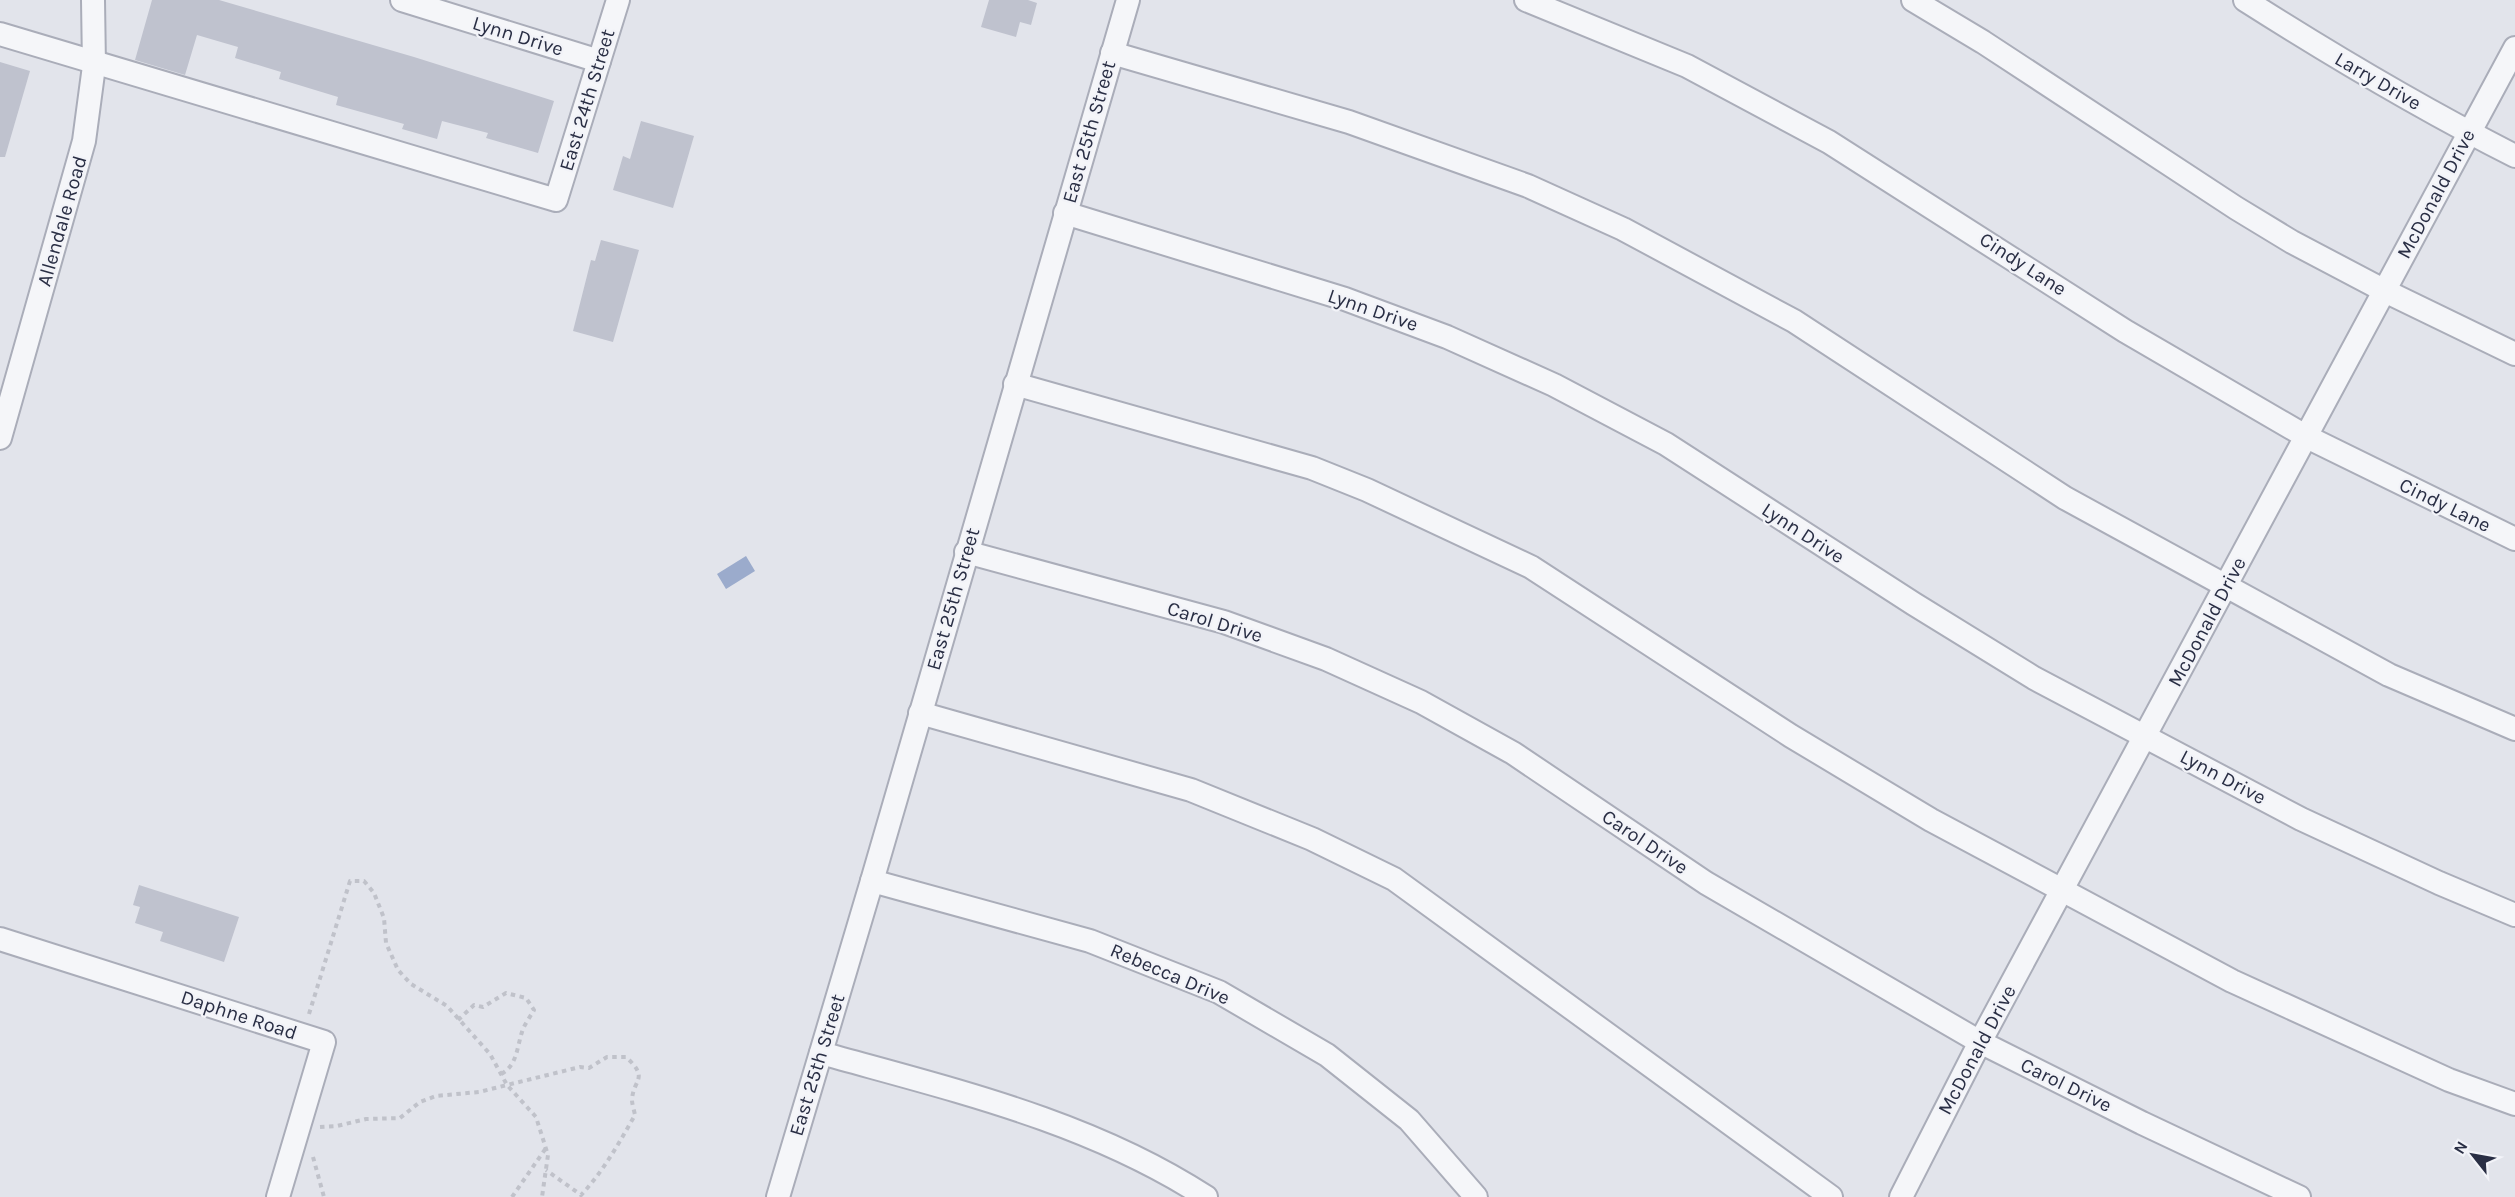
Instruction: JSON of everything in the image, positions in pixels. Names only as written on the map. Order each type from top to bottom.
[{"type":"street","name":"Allendale Road","points":[[0,438],[84,141],[94,63],[93,0]]},
{"type":"street","name":"Lynn Drive","points":[[402,0],[599,61]]},
{"type":"street","name":"East 24th Street","points":[[94,63],[556,200],[618,0]]},
{"type":"street","name":"East 25th Street","points":[[778,1197],[1128,0]]},
{"type":"street","name":"Cindy Lane","points":[[1526,0],[1687,66],[1830,142],[2126,331],[2307,437],[2515,539]]},
{"type":"street","points":[[1912,0],[1993,48],[2236,208],[2292,242],[2385,291],[2515,354]]},
{"type":"street","name":"Larry Drive","points":[[2245,0],[2338,59],[2469,133],[2515,156]]},
{"type":"street","points":[[0,34],[94,63]]},
{"type":"street","name":"McDonald Drive","points":[[1901,1197],[1980,1042],[2515,48]]},
{"type":"street","points":[[1112,53],[1349,122],[1528,186],[1623,229],[1794,321],[2065,498],[2389,675],[2515,729]]},
{"type":"street","name":"Lynn Drive","points":[[1065,213],[1345,299],[1447,337],[1554,385],[1666,444],[1914,604],[2034,678],[2301,819],[2439,883],[2515,915]]},
{"type":"street","points":[[1015,384],[1312,468],[1367,490],[1531,567],[1800,741],[1931,820],[2232,981],[2449,1080],[2515,1104]]},
{"type":"street","name":"Carol Drive","points":[[966,552],[1224,622],[1326,659],[1421,702],[1513,753],[1706,883],[1980,1042],[2142,1123],[2299,1197]]},
{"type":"street","points":[[920,713],[1191,790],[1312,839],[1394,879],[1831,1197]]},
{"type":"street","name":"Rebecca Drive","points":[[872,881],[1090,941],[1220,992],[1327,1055],[1409,1120],[1476,1197]]},
{"type":"street","name":"Daphne Road","points":[[0,939],[324,1042],[278,1197]]},
{"type":"street","points":[[821,1053],[1010,1106],[1073,1129],[1133,1157],[1206,1197]]},
{"type":"path","points":[[303,1035],[350,881],[364,881],[374,893],[384,918],[386,943],[398,970],[411,984],[447,1005],[490,1054],[507,1085],[537,1117],[549,1155],[542,1197]]},
{"type":"path","points":[[459,1020],[474,1005],[483,1007],[506,993],[526,998],[534,1010],[522,1031],[518,1053],[507,1071],[501,1074]]},
{"type":"path","points":[[324,1197],[313,1158],[297,1135],[366,1119],[400,1118],[420,1102],[436,1095],[479,1092],[580,1067],[589,1068],[607,1057],[626,1057],[635,1066],[639,1081],[632,1100],[635,1114],[614,1151],[590,1186],[581,1195],[546,1170]]},
{"type":"path","points":[[512,1197],[546,1148]]},
{"type":"water","points":[[746,556],[755,571],[726,589],[717,574]]},
{"type":"building","points":[[152,0],[219,0],[554,101],[538,153],[486,138],[488,133],[442,121],[437,139],[402,129],[404,124],[336,105],[338,97],[279,79],[281,72],[235,58],[238,47],[197,35],[185,75],[135,60]]},
{"type":"building","points":[[989,0],[1028,0],[1037,3],[1031,25],[1020,22],[1016,37],[981,27]]},
{"type":"building","points":[[0,62],[30,71],[5,157],[0,157]]},
{"type":"building","points":[[641,121],[694,136],[673,208],[613,190],[623,156],[630,159]]},
{"type":"building","points":[[601,240],[639,250],[613,342],[573,331],[591,260],[595,261]]},
{"type":"building","points":[[139,885],[239,917],[224,962],[160,941],[163,932],[135,923],[140,907],[133,905]]}]
